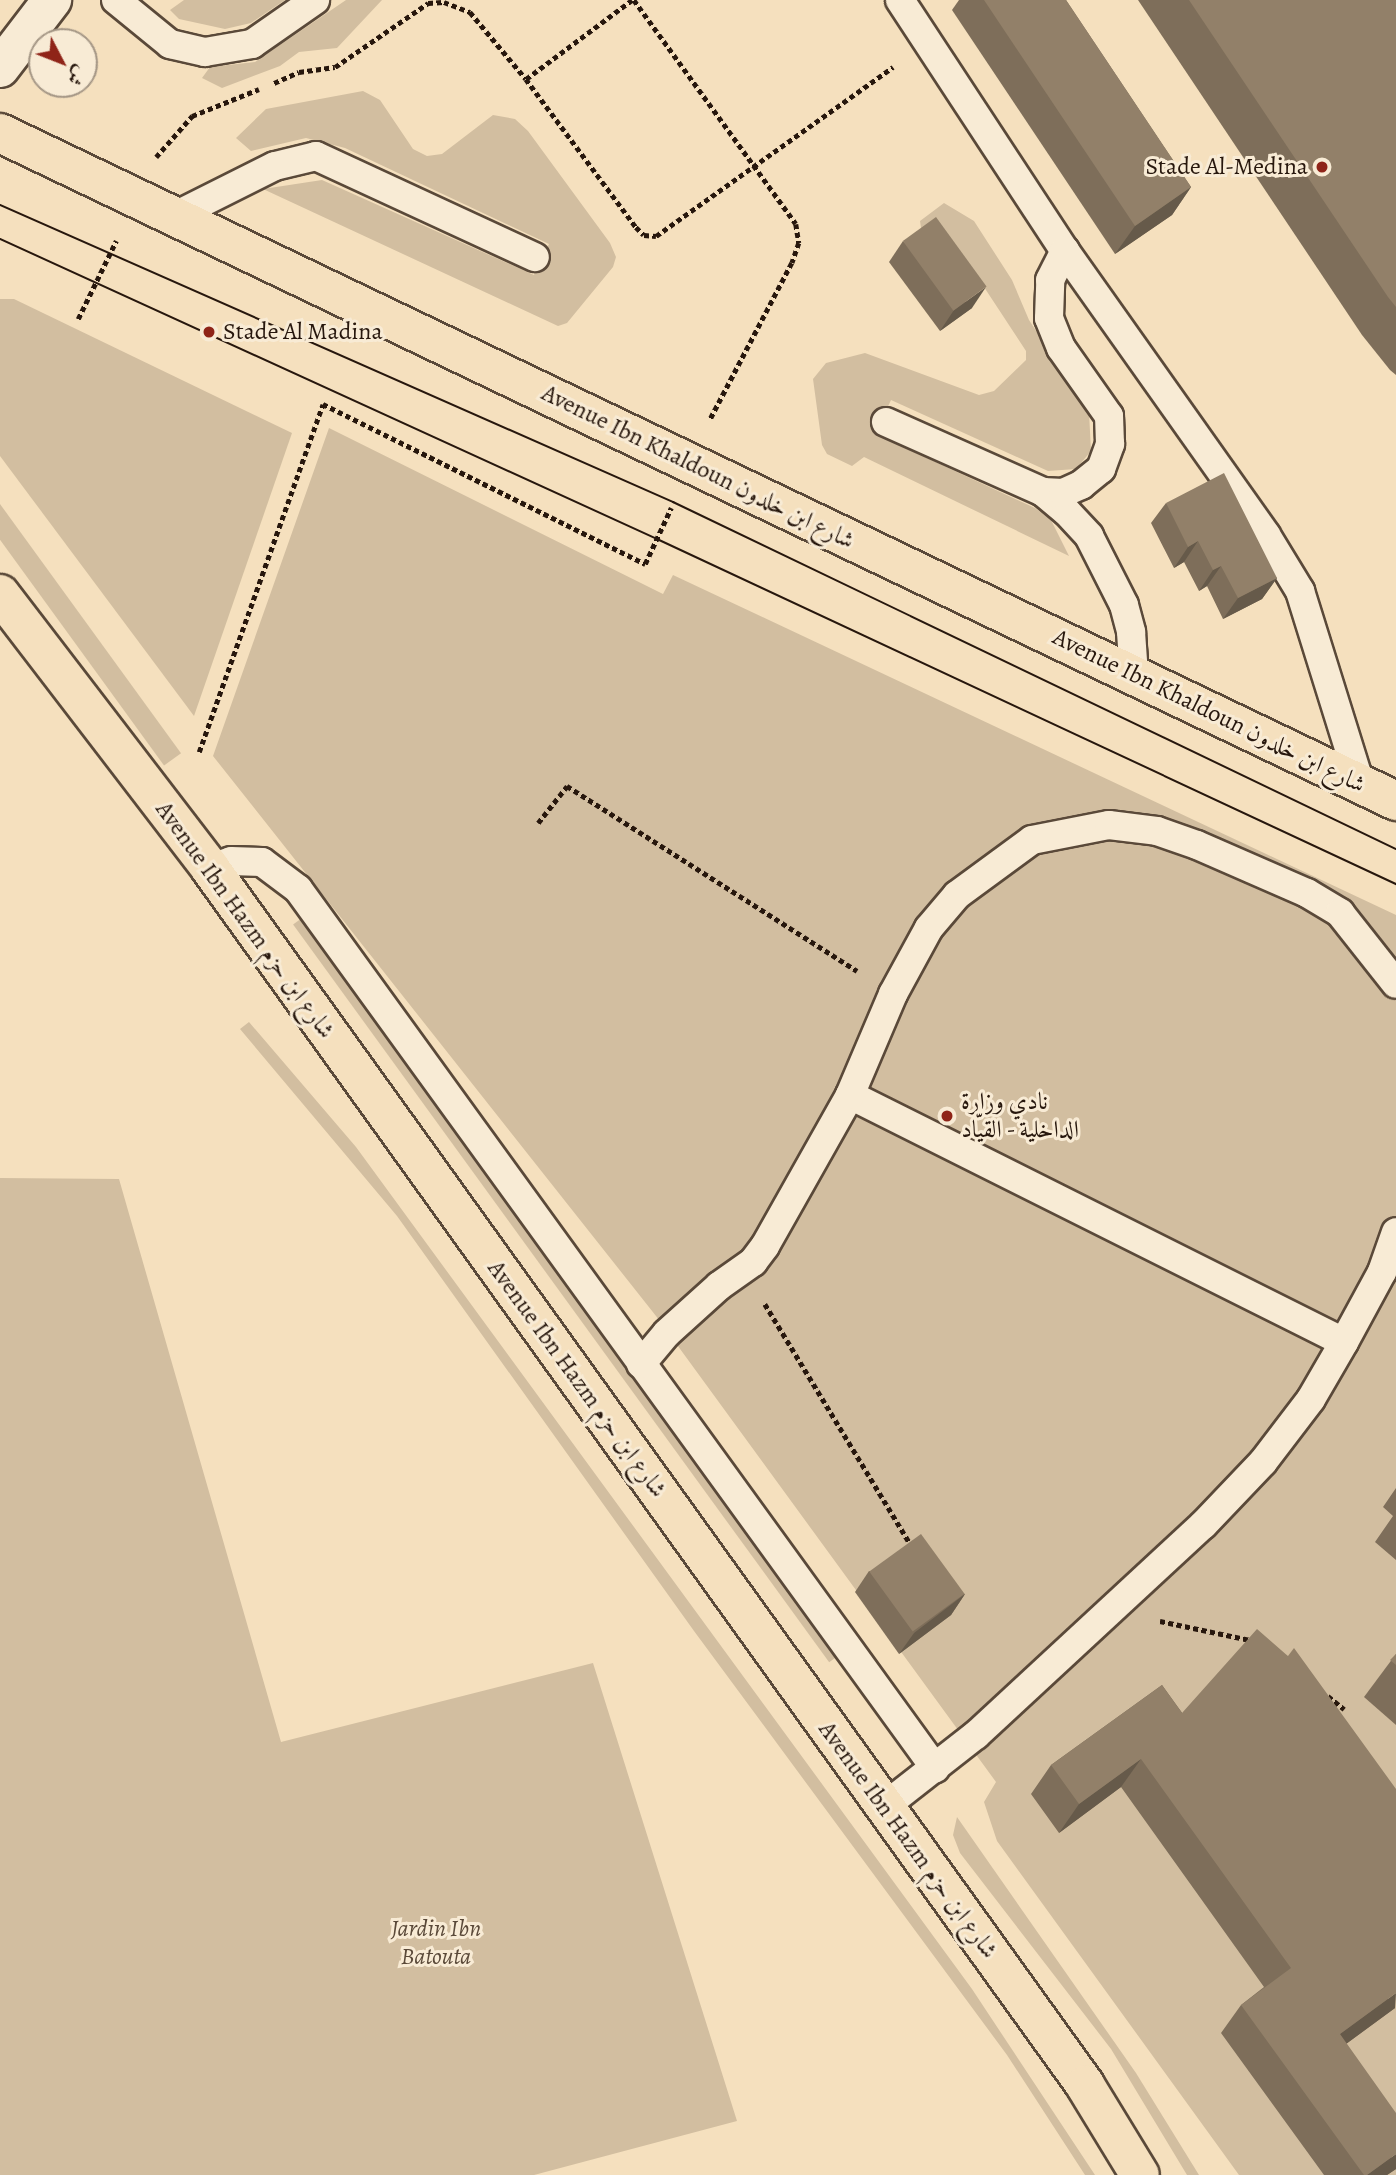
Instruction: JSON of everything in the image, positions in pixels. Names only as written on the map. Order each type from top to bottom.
[{"type":"main road","points":[[0,68],[52,0]]},
{"type":"main road","name":"Avenue Ibn Khaldoun شارع ابن خلدون","points":[[0,133],[171,218],[1396,801]]},
{"type":"main road","name":"Avenue Ibn Hazm شارع ابن حزم","points":[[0,594],[210,868],[1085,2085],[1140,2175]]},
{"type":"lane","points":[[116,0],[170,44],[205,52],[252,44],[315,0]]},
{"type":"lane","points":[[900,0],[1065,251],[1266,535],[1300,591],[1360,784]]},
{"type":"lane","points":[[171,218],[275,166],[316,156],[535,257]]},
{"type":"lane","points":[[1043,492],[1063,492],[1081,485],[1101,469],[1110,444],[1109,416],[1062,348],[1049,318],[1050,280],[1065,251]]},
{"type":"lane","points":[[886,422],[1043,492],[1089,536],[1108,569],[1131,632],[1134,675]]},
{"type":"lane","points":[[641,1364],[667,1333],[719,1286],[753,1262],[850,1096],[893,994],[929,928],[984,873],[1032,840],[1109,825],[1157,831],[1307,893],[1340,914],[1396,984]]},
{"type":"lane","points":[[210,868],[232,860],[262,862],[298,889],[935,1768]]},
{"type":"lane","points":[[850,1096],[1344,1342]]},
{"type":"lane","points":[[885,1806],[935,1768],[1111,1611],[1203,1525],[1262,1462],[1311,1399],[1382,1272],[1396,1232]]},
{"type":"path","points":[[199,752],[323,404],[645,564],[690,464],[799,243],[796,225],[757,164],[633,0],[526,79]]},
{"type":"path","points":[[154,160],[192,116],[299,72],[335,67],[428,3],[444,2],[470,12],[526,79],[644,236],[664,234],[928,42]]},
{"type":"path","points":[[538,823],[567,786],[893,994]]},
{"type":"path","points":[[753,1262],[764,1277],[766,1306],[912,1547]]},
{"type":"path","points":[[1111,1611],[1257,1642]]},
{"type":"path","points":[[1325,1693],[1344,1709]]},
{"type":"green space","points":[[184,0],[285,0],[251,23],[225,29],[179,19],[170,10]]},
{"type":"green space","points":[[346,0],[382,0],[337,48],[299,52],[280,66],[222,88],[202,78],[210,67],[255,62]]},
{"type":"green space","points":[[363,91],[380,100],[413,149],[427,156],[442,154],[493,115],[515,119],[528,131],[610,243],[616,257],[613,267],[567,323],[558,326],[263,189],[322,180],[534,275],[549,244],[345,148],[306,138],[251,151],[236,138],[266,109]]},
{"type":"green space","points":[[944,203],[974,221],[1012,280],[1029,320],[1089,412],[1091,451],[1076,469],[1048,471],[891,400],[875,434],[1035,508],[1051,520],[1069,556],[864,457],[852,466],[827,454],[822,445],[813,379],[826,363],[865,353],[979,395],[994,391],[1026,360],[1026,351],[982,284],[921,228],[920,221]]},
{"type":"green space","points":[[0,299],[14,299],[292,433],[194,716],[0,456]]},
{"type":"green space","name":"نادي وزارة الداخلية - القيّاد","points":[[329,428],[663,594],[673,575],[1396,915],[1396,2175],[1239,2175],[997,1841],[984,1802],[996,1782],[656,1316],[213,756]]},
{"type":"green space","points":[[0,504],[181,753],[164,766],[0,540]]},
{"type":"green space","points":[[302,918],[838,1656],[829,1662],[293,924]]},
{"type":"green space","points":[[249,1022],[356,1147],[972,1989],[1095,2175],[1085,2175],[1007,2055],[694,1631],[397,1216],[240,1029]]},
{"type":"green space","name":"Jardin Ibn Batouta","points":[[0,1178],[119,1179],[281,1742],[593,1663],[737,2121],[534,2175],[0,2175]]},
{"type":"green space","points":[[957,1817],[1136,2073],[1199,2175],[1187,2175],[1111,2049],[960,1853],[953,1835]]},
{"type":"building","points":[[984,0],[1066,0],[1191,187],[1135,226]]},
{"type":"building","name":"Stade Al-Medina","points":[[1189,0],[1396,0],[1396,307],[1388,297]]},
{"type":"building","points":[[936,217],[987,287],[953,311],[903,241]]},
{"type":"building","points":[[1224,473],[1277,578],[1238,598],[1221,566],[1213,570],[1198,541],[1188,547],[1166,503]]},
{"type":"building","points":[[921,1534],[964,1594],[913,1631],[869,1572]]},
{"type":"building","points":[[1257,1629],[1288,1656],[1294,1648],[1396,1789],[1396,1993],[1340,2034],[1396,2113],[1396,2154],[1367,2175],[1364,2175],[1241,2005],[1291,1968],[1141,1759],[1079,1804],[1051,1765],[1162,1685],[1182,1713]]},
{"type":"building","points":[[1396,1654],[1396,1665],[1390,1660]]},
{"type":"tram line","points":[[0,205],[673,502],[1396,849]]},
{"type":"tram line","points":[[0,239],[657,539],[1396,884]]},
{"type":"place","name":"Stade Al-Medina","points":[[1322,167]]},
{"type":"place","name":"Stade Al Madina","points":[[209,332]]},
{"type":"place","name":"نادي وزارة الداخلية - القيّاد","points":[[947,1116]]}]
